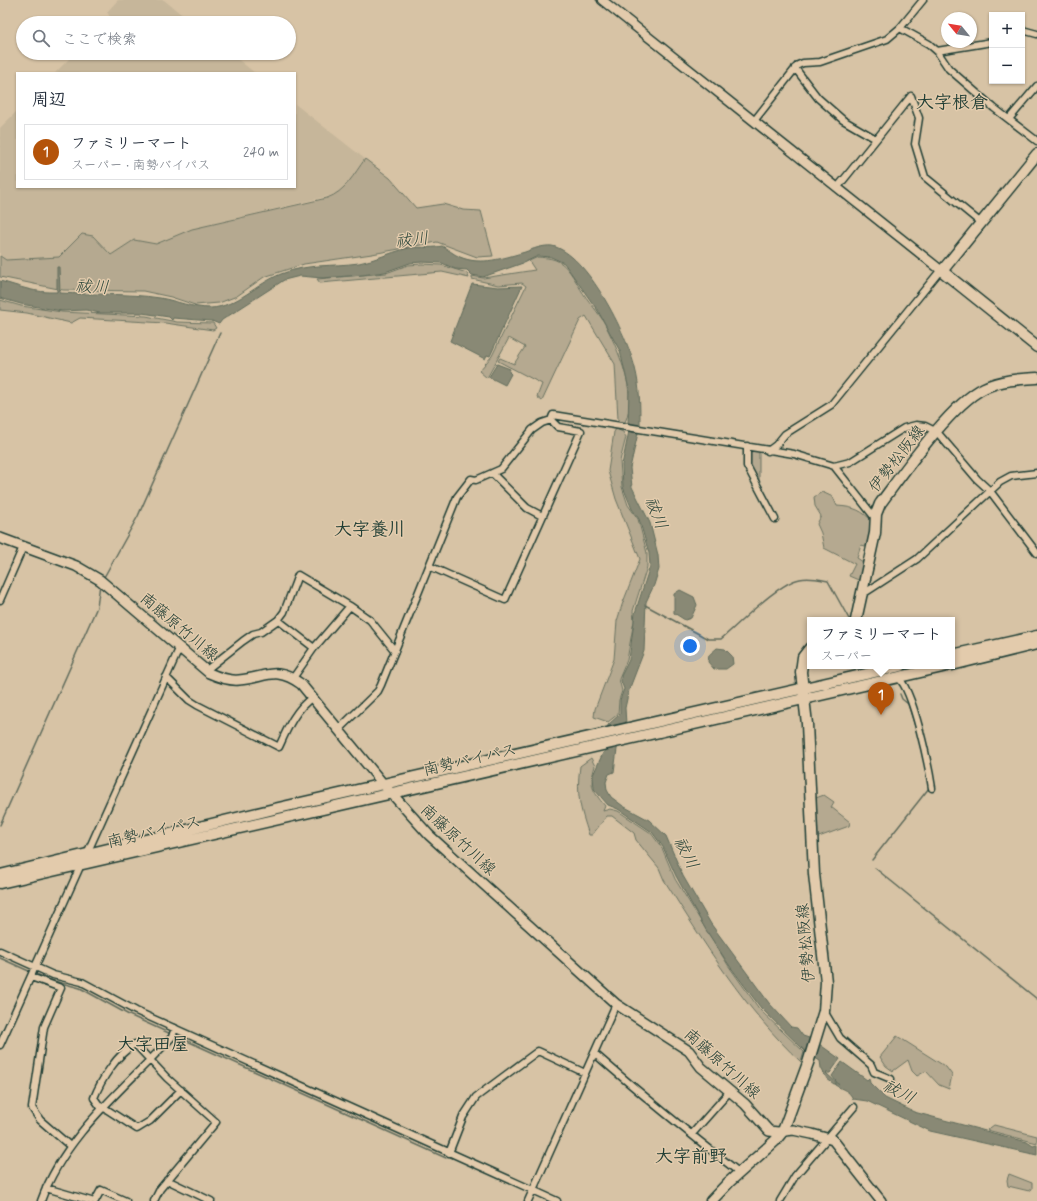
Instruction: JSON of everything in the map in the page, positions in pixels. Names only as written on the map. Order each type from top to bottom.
[{"type":"main road","points":[[1037,154],[942,271],[1037,347]]},
{"type":"main road","name":"伊勢松阪線","points":[[857,617],[863,594],[875,532],[876,518],[880,504],[937,432],[966,401],[982,389],[1012,379],[1037,378]]},
{"type":"main road","name":"南藤原竹川線","points":[[0,538],[76,566],[102,581],[205,671],[227,679],[239,680],[269,673],[281,674],[293,678],[313,697],[409,815],[429,835],[616,1004],[681,1044],[694,1055],[701,1067],[745,1104],[764,1127],[773,1132],[793,1130],[829,1138]]},
{"type":"main road","points":[[955,654],[1037,636]]},
{"type":"main road","points":[[955,664],[1037,644]]},
{"type":"main road","name":"伊勢松阪線","points":[[711,1201],[775,1142],[783,1131],[817,1037],[824,1011],[826,982],[814,874],[805,699],[801,663],[807,653]]},
{"type":"main road","name":"南勢バイパス","points":[[668,725],[803,688],[881,669]]},
{"type":"main road","name":"南勢バイパス","points":[[0,875],[384,785],[572,747],[668,725],[805,699],[935,669]]},
{"type":"main road","name":"南勢バイパス","points":[[0,883],[392,794],[572,747]]},
{"type":"main road","points":[[829,1138],[835,1142],[881,1201]]},
{"type":"street","points":[[602,0],[942,271],[939,272],[832,405],[785,434],[776,445],[768,451]]},
{"type":"street","points":[[754,121],[795,68],[802,63],[820,62],[887,39],[900,28],[923,0]]},
{"type":"street","points":[[900,28],[922,38],[937,51],[949,69],[1037,141]]},
{"type":"street","points":[[1025,32],[1037,34]]},
{"type":"street","points":[[937,51],[989,42]]},
{"type":"street","points":[[795,68],[818,98],[843,120],[876,139]]},
{"type":"street","points":[[1009,119],[1037,86]]},
{"type":"street","points":[[837,188],[910,96],[919,118],[916,144],[925,177],[981,223]]},
{"type":"street","points":[[339,729],[378,691],[457,496],[471,479],[476,480],[501,469],[532,430],[542,423],[551,420],[553,415],[794,454],[834,466],[850,462],[904,428],[919,424],[937,432],[977,479],[990,491],[1037,553]]},
{"type":"street","points":[[429,566],[505,600],[581,431],[558,427],[551,420]]},
{"type":"street","points":[[747,446],[747,466],[775,519]]},
{"type":"street","points":[[834,466],[876,518]]},
{"type":"street","points":[[492,473],[528,508],[542,516]]},
{"type":"street","points":[[863,594],[917,559],[1000,482],[1011,476],[1037,473]]},
{"type":"street","points":[[0,600],[2,591],[24,547]]},
{"type":"street","points":[[205,671],[253,634],[261,632],[278,620],[284,612],[298,575],[350,606],[370,620],[395,651]]},
{"type":"street","points":[[293,678],[314,648],[350,606]]},
{"type":"street","points":[[278,620],[314,648]]},
{"type":"street","points":[[89,849],[179,649]]},
{"type":"street","points":[[166,677],[189,700],[197,705],[279,747],[298,712],[306,702],[313,697]]},
{"type":"street","points":[[898,678],[905,686],[922,734],[932,788]]},
{"type":"street","points":[[0,1045],[79,869]]},
{"type":"street","points":[[0,951],[61,988],[44,1027],[32,1108],[40,1120],[70,1146]]},
{"type":"street","points":[[33,972],[82,982],[173,1032],[556,1201]]},
{"type":"street","points":[[528,1201],[616,1004]]},
{"type":"street","points":[[824,1011],[840,1038],[871,1064],[874,1072],[891,1079]]},
{"type":"street","points":[[41,1201],[55,1169],[70,1146],[102,1108],[150,1060],[173,1032]]},
{"type":"street","points":[[154,1201],[160,1189],[167,1180],[216,1122],[181,1090],[135,1044],[128,1048],[101,1081],[94,1098],[102,1108],[137,1129],[150,1121],[181,1090]]},
{"type":"street","points":[[449,1153],[463,1118],[476,1097],[538,1052],[585,1073]]},
{"type":"street","points":[[594,1053],[650,1102],[740,1173]]},
{"type":"street","points":[[692,1134],[730,1091]]},
{"type":"street","points":[[780,1201],[795,1176],[854,1107]]},
{"type":"street","points":[[167,1180],[211,1201]]},
{"type":"street","points":[[46,1188],[91,1201]]},
{"type":"street","points":[[96,1201],[101,1190],[126,1201]]},
{"type":"shaded area","points":[[118,0],[164,0],[183,16],[109,16],[107,12]]},
{"type":"shaded area","points":[[68,60],[239,60],[254,72],[56,72]]},
{"type":"shaded area","points":[[296,105],[365,159],[352,178],[337,194],[192,229],[156,244],[134,240],[111,255],[93,236],[82,234],[59,257],[6,260],[0,256],[0,128],[16,112],[16,188],[296,188]]},
{"type":"shaded area","points":[[365,159],[390,178],[416,208],[443,204],[463,210],[481,211],[493,256],[477,257],[437,242],[372,254],[304,264],[264,277],[237,296],[219,303],[195,305],[171,297],[143,291],[63,290],[0,277],[0,256],[6,260],[59,257],[82,234],[93,236],[111,255],[134,240],[156,244],[192,229],[327,198],[344,187]]},
{"type":"shaded area","points":[[442,246],[468,260],[484,261],[509,257],[542,247],[552,246],[565,252],[579,263],[604,297],[624,336],[631,354],[638,382],[640,426],[628,424],[629,389],[620,351],[598,311],[564,263],[551,257],[538,256],[483,277],[472,275],[467,270],[455,269],[442,263],[422,262],[410,263],[385,272],[362,275],[322,278],[300,276],[284,280],[222,320],[219,324],[212,321],[173,318],[172,320],[169,317],[142,313],[100,313],[86,310],[62,311],[21,304],[0,298],[0,281],[35,291],[57,292],[57,267],[59,267],[60,293],[148,296],[167,299],[197,307],[220,307],[238,299],[272,278],[301,268],[359,263],[405,249]]},
{"type":"shaded area","points":[[538,257],[553,259],[564,266],[605,323],[617,349],[628,387],[629,400],[625,422],[619,422],[618,419],[615,364],[586,316],[580,320],[542,401],[537,397],[542,384],[498,361],[500,358],[514,364],[525,347],[509,338],[487,378],[479,371],[492,356],[526,286],[522,283],[498,285],[472,279],[472,276],[483,278],[535,270],[529,261]]},
{"type":"shaded area","points":[[408,265],[441,265],[467,273],[469,278],[442,272],[320,283],[317,279],[386,273]]},
{"type":"shaded area","points":[[472,284],[498,287],[522,286],[490,356],[487,355],[485,359],[450,341]]},
{"type":"shaded area","points":[[0,300],[21,306],[62,312],[146,316],[177,322],[213,323],[216,328],[213,330],[165,323],[80,318],[71,323],[27,313],[0,310]]},
{"type":"shaded area","points":[[497,364],[510,369],[509,372],[511,374],[505,385],[489,377]]},
{"type":"shaded area","points":[[616,429],[623,432],[626,437],[620,461],[622,487],[628,505],[638,519],[647,553],[647,567],[633,611],[634,621],[627,660],[619,679],[622,691],[619,700],[618,714],[608,722],[594,717],[595,709],[614,659],[617,621],[640,559],[616,499],[608,471],[614,432]]},
{"type":"shaded area","points":[[629,431],[638,433],[630,468],[632,487],[650,523],[658,555],[659,569],[654,585],[646,602],[644,651],[629,690],[625,708],[626,724],[617,749],[614,772],[609,774],[606,782],[607,790],[611,797],[623,806],[649,820],[666,836],[683,876],[711,924],[769,1003],[791,1027],[797,1028],[803,1036],[812,1039],[840,1059],[830,1073],[826,1073],[839,1085],[832,1076],[842,1062],[867,1080],[869,1078],[870,1083],[885,1098],[914,1112],[1027,1142],[1033,1146],[1037,1145],[1037,1155],[930,1131],[867,1101],[853,1099],[848,1092],[835,1085],[836,1083],[834,1084],[827,1079],[821,1068],[820,1061],[807,1053],[761,1008],[729,965],[706,930],[676,876],[663,847],[652,832],[618,809],[608,805],[594,789],[593,775],[603,753],[607,750],[608,725],[620,714],[620,700],[624,689],[621,676],[629,660],[635,613],[650,566],[649,553],[639,519],[632,509],[623,487],[622,465]]},
{"type":"shaded area","points":[[751,450],[759,451],[759,483],[749,465]]},
{"type":"shaded area","points":[[822,492],[833,497],[837,506],[848,507],[862,512],[874,523],[870,547],[861,545],[857,558],[866,564],[863,582],[849,576],[855,564],[824,548],[821,533],[817,524],[821,516],[815,506],[814,497]]},
{"type":"shaded area","points":[[680,590],[694,597],[697,605],[691,618],[685,620],[674,613],[674,594]]},
{"type":"shaded area","points":[[717,648],[725,649],[732,656],[733,664],[726,669],[714,669],[708,662],[709,655]]},
{"type":"shaded area","points":[[591,758],[595,766],[592,778],[593,788],[605,806],[603,811],[610,809],[618,811],[651,833],[662,848],[675,879],[728,965],[760,1010],[804,1052],[801,1062],[780,1042],[761,1020],[726,975],[664,880],[659,868],[636,840],[634,833],[612,816],[607,816],[592,835],[589,835],[581,809],[578,785],[580,766]]},
{"type":"shaded area","points":[[824,795],[834,802],[831,807],[850,822],[849,826],[816,838],[813,799]]},
{"type":"shaded area","points":[[897,1036],[946,1067],[952,1075],[949,1089],[939,1085],[926,1071],[917,1076],[912,1071],[908,1060],[893,1071],[886,1066],[880,1057]]},
{"type":"shaded area","points":[[994,1125],[1037,1136],[1037,1143],[987,1130]]},
{"type":"shaded area","points":[[1009,1174],[1032,1183],[1032,1189],[1029,1191],[1008,1186],[1007,1180]]},
{"type":"waterway","points":[[596,0],[651,45]]},
{"type":"waterway","points":[[656,48],[793,158]]},
{"type":"waterway","points":[[797,161],[931,268]]},
{"type":"waterway","points":[[972,301],[1025,344]]},
{"type":"waterway","points":[[103,579],[138,516],[220,333]]},
{"type":"waterway","points":[[645,605],[708,639],[721,639],[759,605],[781,588],[791,582],[804,578],[811,578],[828,581],[848,617]]},
{"type":"waterway","points":[[0,825],[97,607],[100,584]]},
{"type":"waterway","points":[[900,694],[902,699],[908,704],[917,732]]},
{"type":"waterway","points":[[872,860],[929,788]]},
{"type":"waterway","points":[[875,868],[1037,999]]},
{"type":"waterway","points":[[0,958],[31,972]]},
{"type":"waterway","points":[[34,973],[50,980],[80,988],[129,1015],[171,1034]]},
{"type":"waterway","points":[[174,1035],[446,1158]]},
{"type":"place","name":"ファミリーマート","points":[[881,715]]},
{"type":"district","name":"大字根倉","points":[[952,103]]},
{"type":"district","name":"大字養川","points":[[370,530]]},
{"type":"district","name":"大字田屋","points":[[153,1045]]},
{"type":"district","name":"大字前野","points":[[691,1157]]},
{"type":"water label","name":"祓川","points":[[412,240]]},
{"type":"water label","name":"祓川","points":[[92,287]]},
{"type":"water label","name":"祓川","points":[[656,513]]},
{"type":"water label","name":"祓川","points":[[686,853]]},
{"type":"water label","name":"祓川","points":[[899,1092]]}]
